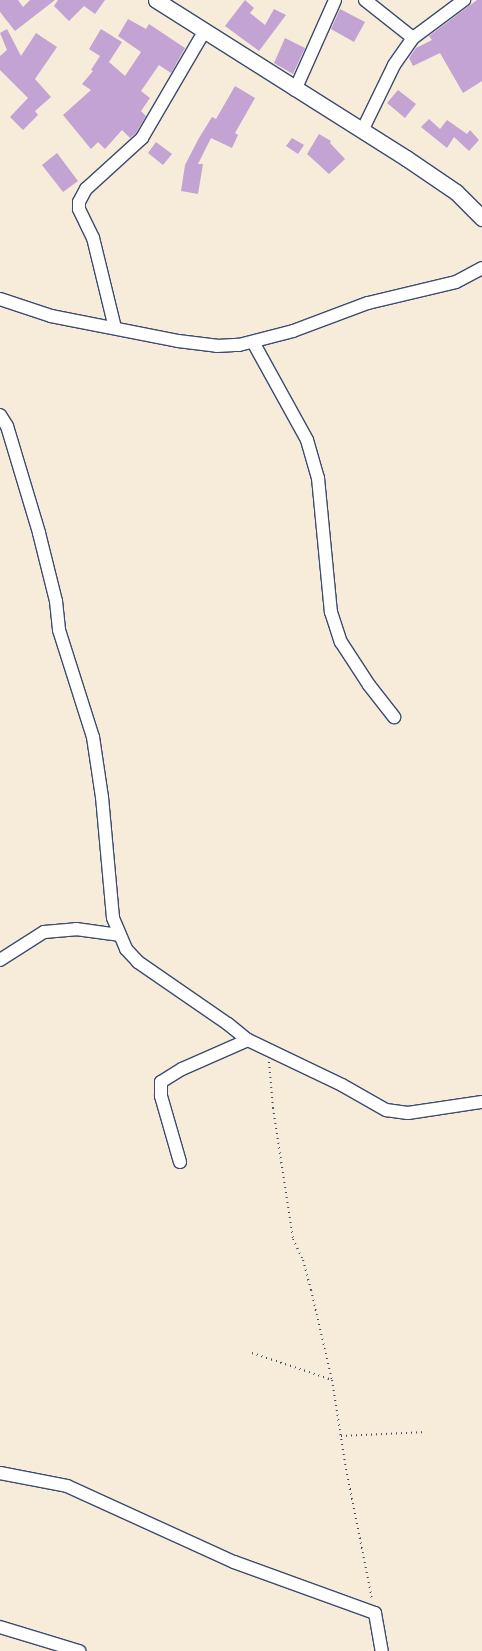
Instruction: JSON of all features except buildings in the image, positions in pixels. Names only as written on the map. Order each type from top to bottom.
[{"type":"street","points":[[156,0],[295,90],[406,158],[456,192],[482,218]]},
{"type":"street","points":[[295,90],[335,0]]},
{"type":"street","points":[[365,0],[413,38]]},
{"type":"street","points":[[362,132],[394,65],[413,38],[464,0]]},
{"type":"street","points":[[115,328],[93,238],[79,209],[79,202],[86,189],[142,138],[204,32]]},
{"type":"street","points":[[0,299],[51,316],[178,341],[218,346],[239,345],[336,317],[368,303],[456,282],[482,268]]},
{"type":"street","points":[[253,342],[307,440],[318,478],[331,612],[341,642],[369,686],[394,717]]},
{"type":"street","points":[[0,415],[7,426],[39,533],[56,601],[59,630],[93,736],[102,797],[113,918],[126,949],[138,962],[248,1040],[318,1073],[386,1110],[408,1113],[482,1102]]},
{"type":"street","points":[[0,960],[44,932],[76,929],[119,935]]},
{"type":"street","points":[[180,1162],[161,1096],[161,1082],[182,1070],[248,1040]]},
{"type":"street","points":[[0,1473],[67,1486],[234,1562],[375,1613],[382,1651]]},
{"type":"street","points":[[0,1627],[80,1651]]},
{"type":"path","points":[[268,1051],[274,1117],[293,1239],[312,1290],[332,1380],[375,1613]]},
{"type":"path","points":[[252,1353],[332,1380]]},
{"type":"path","points":[[341,1436],[426,1432]]}]
